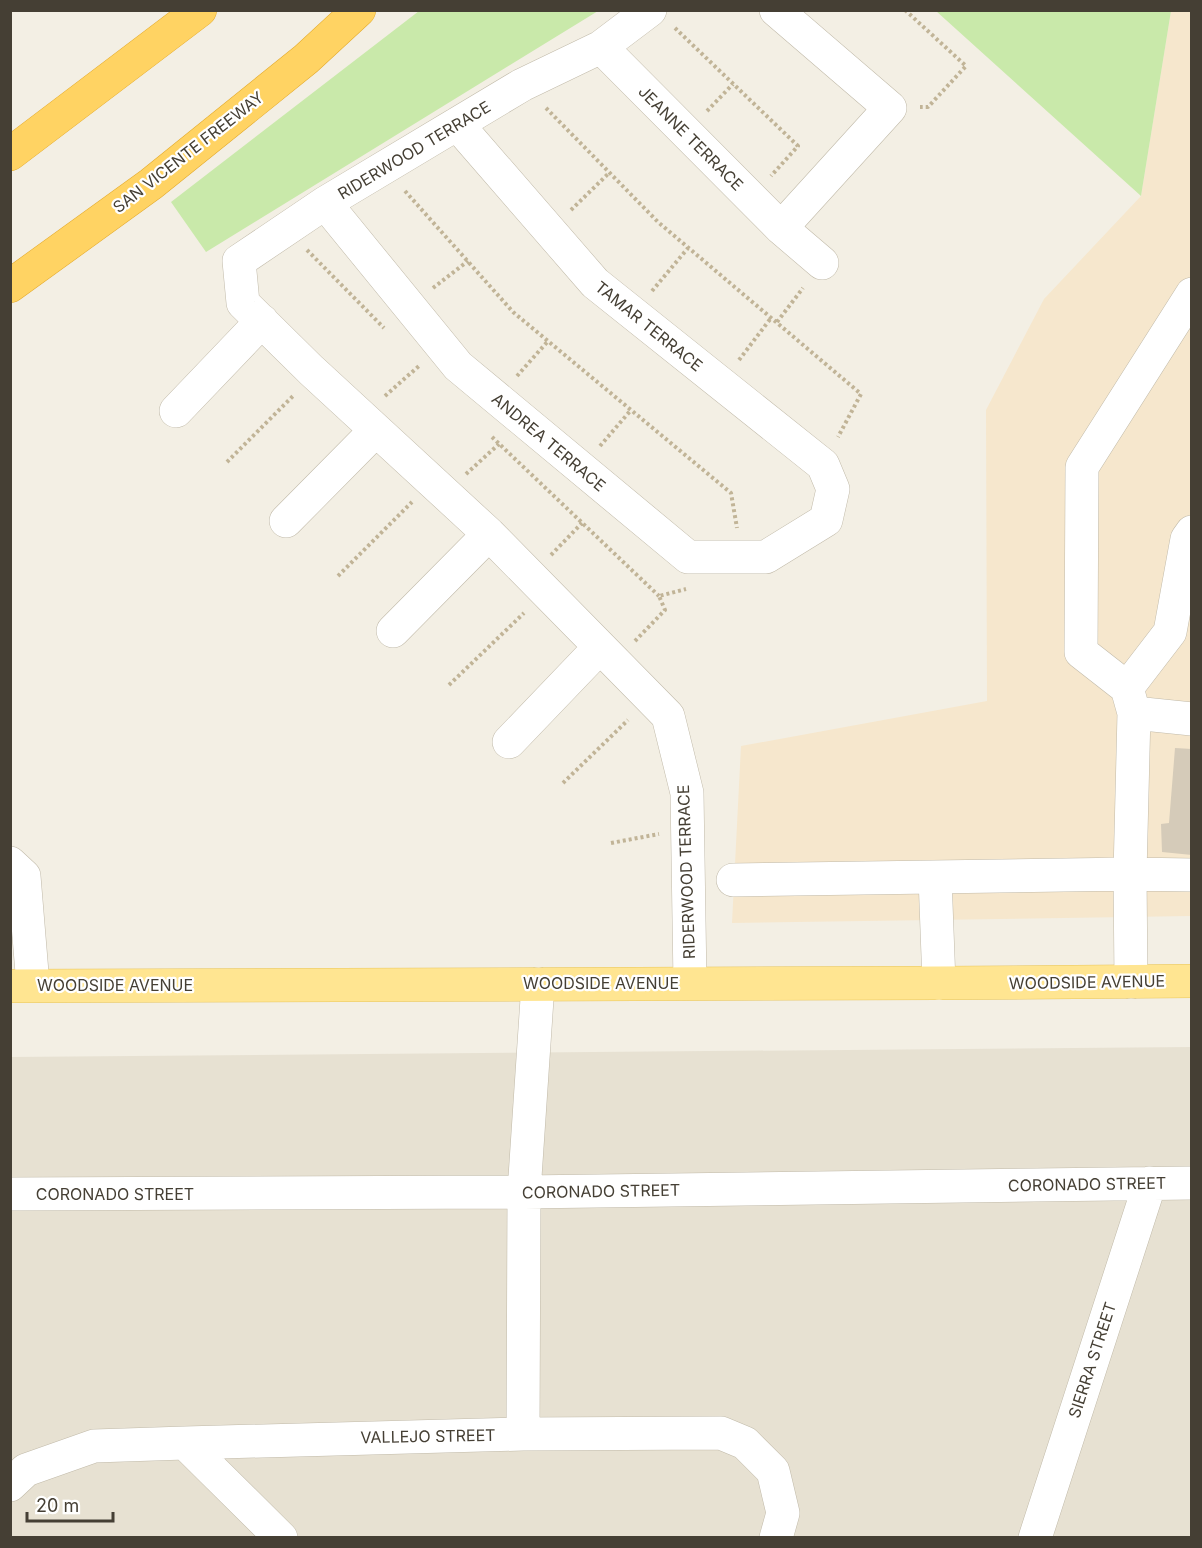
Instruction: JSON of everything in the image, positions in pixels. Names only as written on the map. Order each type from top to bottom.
[{"type":"highway","points":[[10,154],[200,10]]},
{"type":"highway","name":"SAN VICENTE FREEWAY","points":[[10,286],[151,184],[306,59],[359,10]]},
{"type":"main road","name":"WOODSIDE AVENUE","points":[[22,985],[1191,981]]},
{"type":"street","points":[[776,10],[890,108],[781,228]]},
{"type":"street","name":"RIDERWOOD TERRACE","points":[[662,19],[522,85],[325,203],[239,261],[243,303],[369,423],[431,496],[489,534],[530,592],[608,655],[668,716],[687,793],[690,983]]},
{"type":"street","name":"JEANNE TERRACE","points":[[601,47],[781,228],[822,263]]},
{"type":"street","name":"TAMAR TERRACE","points":[[457,124],[595,283],[823,465]]},
{"type":"street","name":"ANDREA TERRACE","points":[[325,203],[458,366],[688,557],[766,557],[826,520],[833,489],[823,465]]},
{"type":"street","points":[[1191,294],[1082,467],[1082,652],[1130,701],[1191,719]]},
{"type":"street","points":[[176,411],[262,321]]},
{"type":"street","points":[[286,521],[369,423]]},
{"type":"street","points":[[393,631],[489,534]]},
{"type":"street","points":[[1131,982],[1130,701],[1181,633],[1190,537]]},
{"type":"street","points":[[509,742],[608,655]]},
{"type":"street","points":[[10,863],[24,876],[22,985]]},
{"type":"street","points":[[733,880],[1191,875]]},
{"type":"street","points":[[935,877],[939,983]]},
{"type":"street","points":[[524,1434],[524,1192],[538,984]]},
{"type":"street","name":"SIERRA STREET","points":[[1035,1538],[1150,1183]]},
{"type":"street","name":"CORONADO STREET","points":[[10,1194],[524,1192],[1191,1183]]},
{"type":"street","name":"VALLEJO STREET","points":[[10,1485],[26,1470],[94,1446],[524,1434],[721,1433],[745,1443],[772,1471],[783,1513],[776,1538]]},
{"type":"street","points":[[185,1443],[281,1538]]},
{"type":"path","points":[[904,10],[966,66],[928,107]]},
{"type":"path","points":[[662,19],[798,146],[751,198]]},
{"type":"path","points":[[686,133],[733,84]]},
{"type":"path","points":[[522,85],[658,222],[861,394],[823,465]]},
{"type":"path","points":[[384,168],[513,312],[731,493],[742,557]]},
{"type":"path","points":[[550,231],[609,173]]},
{"type":"path","points":[[633,314],[688,248]]},
{"type":"path","points":[[410,307],[468,261]]},
{"type":"path","points":[[777,322],[822,263]]},
{"type":"path","points":[[721,383],[771,318]]},
{"type":"path","points":[[497,399],[548,341]]},
{"type":"path","points":[[369,423],[420,364]]},
{"type":"path","points":[[227,462],[295,394]]},
{"type":"path","points":[[580,468],[631,410]]},
{"type":"path","points":[[338,576],[431,496],[499,444]]},
{"type":"path","points":[[449,685],[530,592],[582,523]]},
{"type":"path","points":[[608,655],[665,610],[659,596],[688,588]]},
{"type":"path","points":[[563,783],[635,713]]},
{"type":"path","points":[[611,843],[666,832]]},
{"type":"shaded area","points":[[1171,11],[1191,11],[1191,916],[732,923],[741,746],[987,701],[986,410],[1044,299],[1141,196]]},
{"type":"shaded area","points":[[1191,1047],[1191,1537],[11,1537],[10,1057]]},
{"type":"green space","points":[[419,11],[598,11],[206,252],[171,202]]},
{"type":"green space","points":[[936,11],[1171,11],[1141,196]]},
{"type":"building","points":[[1175,748],[1192,749],[1192,855],[1162,852],[1161,824],[1169,823]]}]
